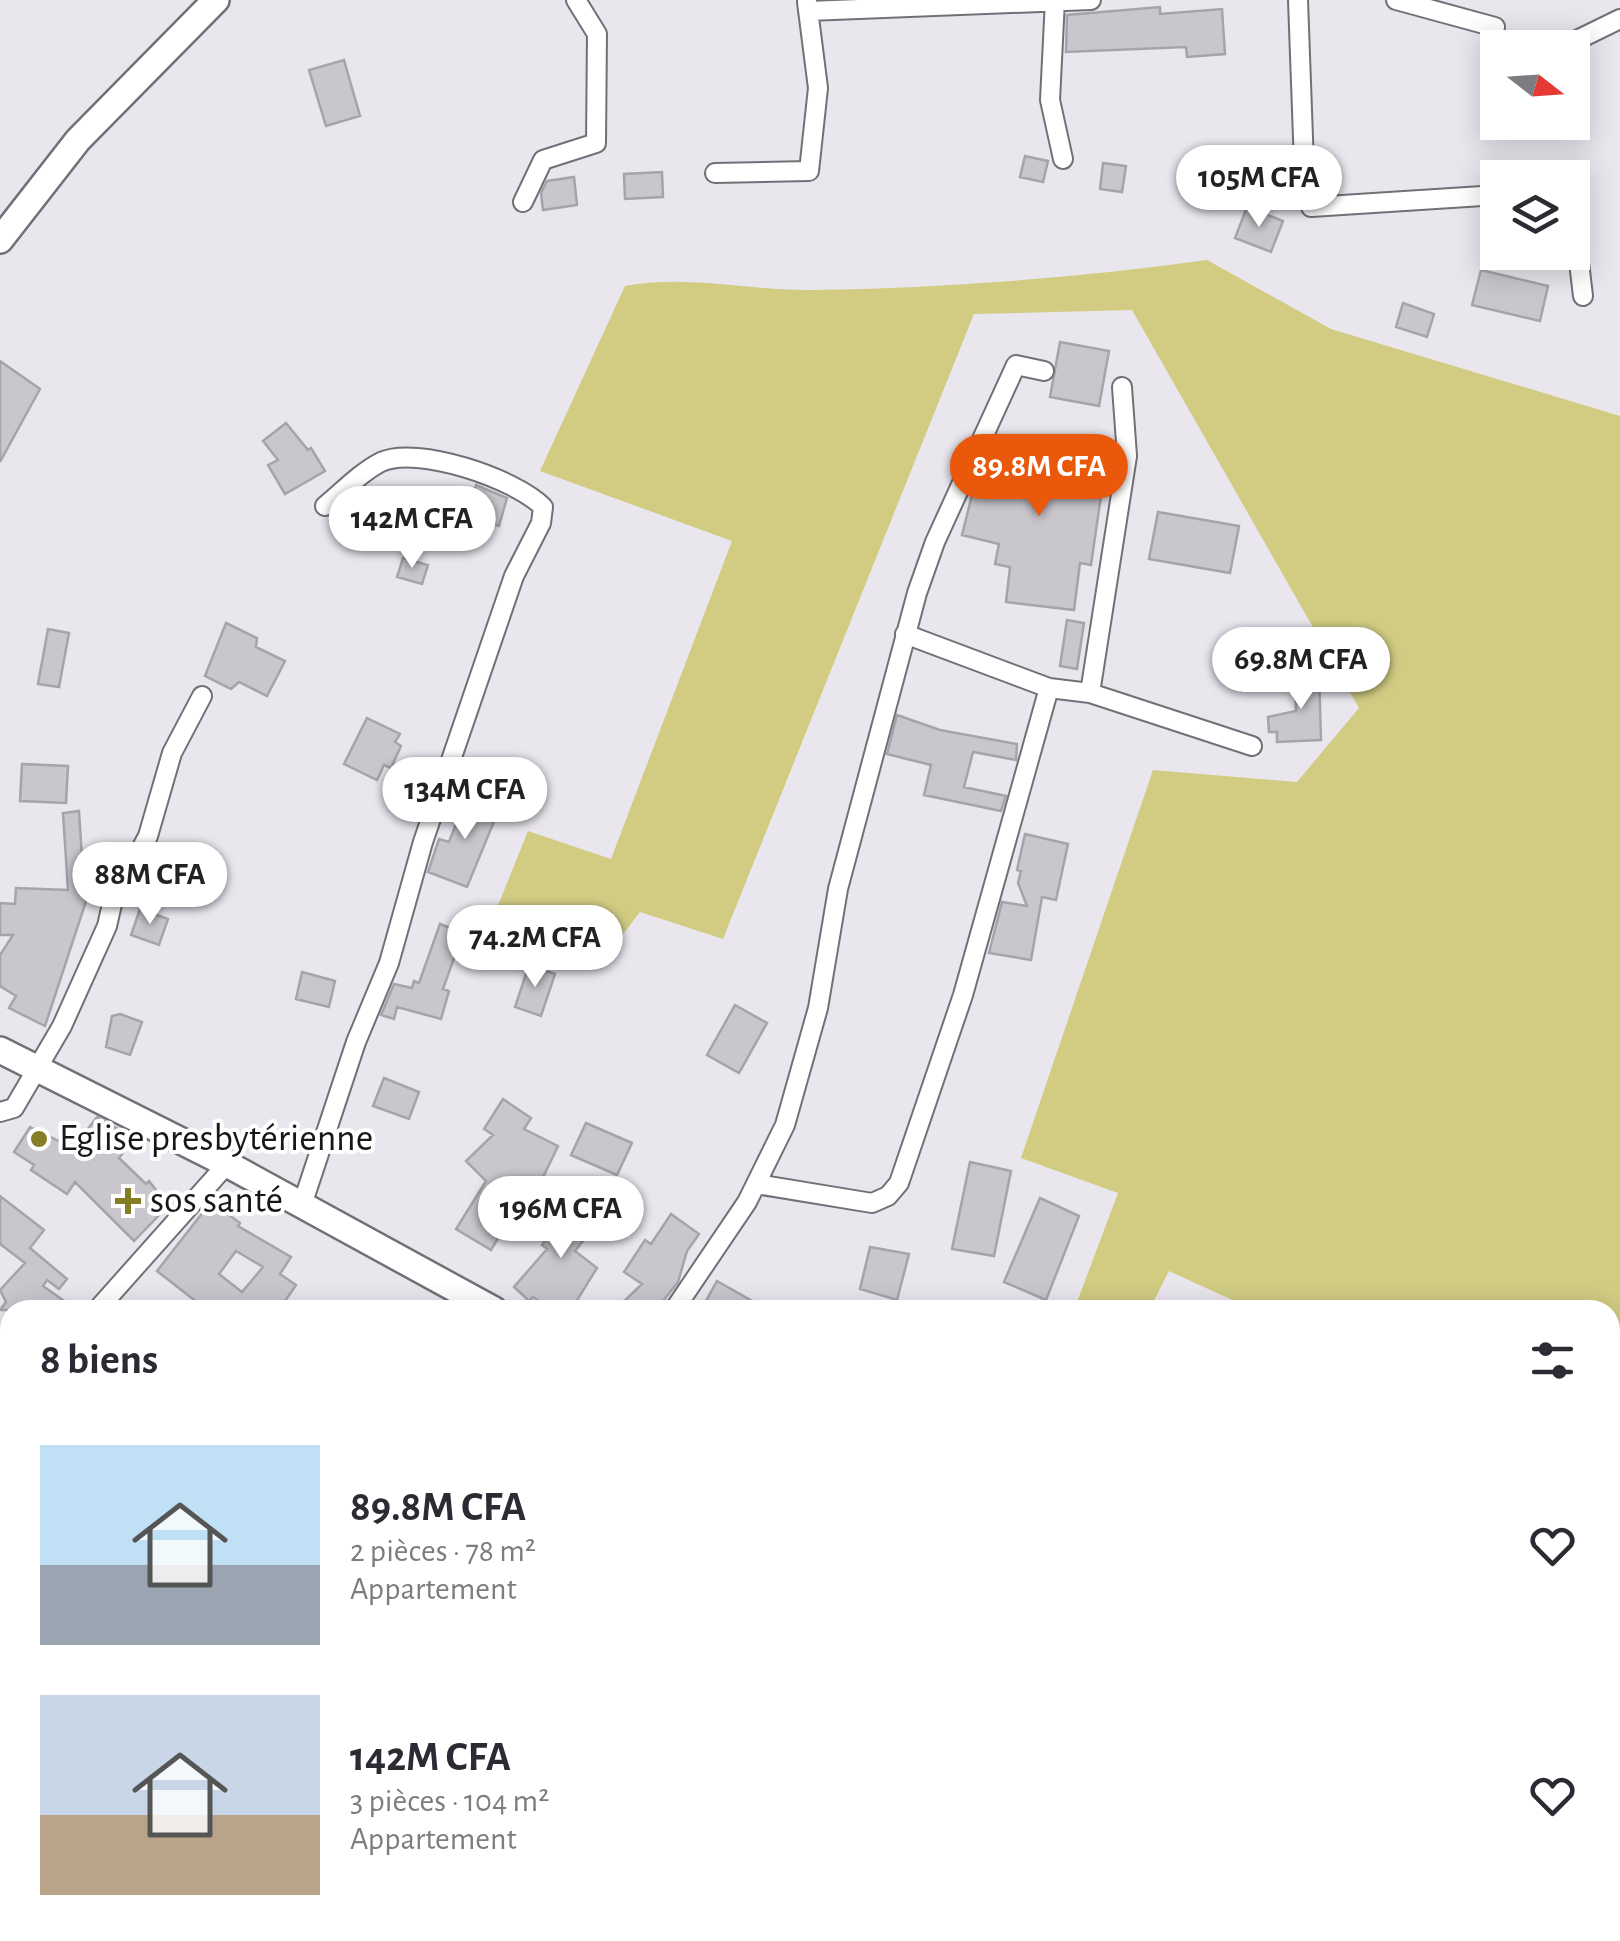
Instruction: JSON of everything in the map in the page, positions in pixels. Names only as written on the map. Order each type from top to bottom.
[{"type":"street","points":[[0,240],[78,140],[216,0]]},
{"type":"street","points":[[522,202],[544,160],[596,143],[597,34],[576,0]]},
{"type":"street","points":[[715,173],[809,171],[818,88],[807,5],[1090,0]]},
{"type":"street","points":[[1298,0],[1305,193],[1311,207],[1480,196]]},
{"type":"street","points":[[1396,0],[1495,27]]},
{"type":"street","points":[[1055,1],[1050,100],[1063,159]]},
{"type":"street","points":[[1590,34],[1620,19]]},
{"type":"street","points":[[1580,270],[1583,296]]},
{"type":"street","points":[[681,1300],[756,1184],[785,1125],[818,1008],[838,890],[905,634],[934,542],[1016,364],[1044,372]]},
{"type":"street","points":[[1090,693],[1127,456],[1122,387]]},
{"type":"street","points":[[302,1206],[356,1042],[390,962],[424,842],[502,611],[542,523],[543,507],[507,480],[412,460],[386,460],[325,506]]},
{"type":"street","points":[[905,634],[1049,688],[1090,693],[1252,746]]},
{"type":"street","points":[[756,1184],[872,1203],[888,1196],[900,1182],[962,995],[1049,688]]},
{"type":"street","points":[[0,1112],[14,1108],[62,1026],[108,926],[112,904],[148,836],[172,753],[202,696]]},
{"type":"street","points":[[0,1050],[227,1164],[470,1300]]},
{"type":"street","points":[[106,1300],[227,1164]]},
{"type":"shaded area","points":[[1207,260],[1331,329],[1620,416],[1620,1300],[1232,1300],[1169,1271],[1154,1300],[1078,1300],[1118,1193],[1021,1158],[1153,770],[1297,782],[1359,708],[1132,310],[974,314],[723,939],[640,912],[600,964],[495,913],[528,831],[611,859],[732,541],[540,471],[625,286],[695,282],[813,290],[1060,277]]},
{"type":"building","points":[[1160,7],[1160,14],[1222,9],[1225,54],[1187,57],[1186,47],[1066,52],[1067,15]]},
{"type":"building","points":[[344,60],[360,116],[326,126],[309,70]]},
{"type":"building","points":[[1025,156],[1048,161],[1043,182],[1020,177]]},
{"type":"building","points":[[1103,163],[1126,166],[1122,192],[1100,189]]},
{"type":"building","points":[[662,172],[663,197],[625,199],[624,174]]},
{"type":"building","points":[[574,177],[577,205],[543,210],[541,193],[547,181]]},
{"type":"building","points":[[1247,207],[1283,221],[1271,252],[1235,238]]},
{"type":"building","points":[[1481,270],[1548,286],[1540,321],[1472,305]]},
{"type":"building","points":[[1403,303],[1434,314],[1427,337],[1396,327]]},
{"type":"building","points":[[1060,342],[1109,351],[1099,406],[1050,397]]},
{"type":"building","points":[[0,361],[40,389],[0,462]]},
{"type":"building","points":[[286,423],[308,450],[311,448],[325,471],[285,494],[268,465],[278,460],[263,441]]},
{"type":"building","points":[[998,435],[1106,461],[1091,565],[1080,563],[1074,610],[1006,602],[1010,567],[995,564],[999,544],[962,535],[973,491],[980,493]]},
{"type":"building","points":[[476,485],[507,498],[499,526],[486,522],[479,545],[461,540]]},
{"type":"building","points":[[1158,512],[1239,526],[1230,573],[1149,559]]},
{"type":"building","points":[[403,558],[428,565],[422,584],[397,577]]},
{"type":"building","points":[[1067,620],[1084,623],[1077,669],[1060,666]]},
{"type":"building","points":[[226,623],[257,638],[256,647],[285,661],[267,696],[239,682],[231,689],[205,676]]},
{"type":"building","points":[[48,629],[69,633],[59,687],[38,684]]},
{"type":"building","points":[[1295,671],[1319,671],[1321,740],[1277,742],[1277,732],[1269,732],[1268,717],[1296,711]]},
{"type":"building","points":[[897,715],[940,730],[1017,744],[1016,760],[973,752],[964,787],[1006,796],[1001,811],[924,795],[931,765],[887,754]]},
{"type":"building","points":[[367,718],[400,734],[395,742],[401,746],[391,768],[384,765],[377,780],[344,764]]},
{"type":"building","points":[[22,764],[68,766],[66,803],[20,801]]},
{"type":"building","points":[[468,794],[500,807],[467,887],[428,872],[439,839],[449,842]]},
{"type":"building","points":[[79,811],[83,873],[94,877],[45,1026],[9,1008],[16,996],[0,986],[0,955],[13,935],[0,935],[0,903],[15,904],[16,888],[68,890],[63,813]]},
{"type":"building","points":[[1025,834],[1068,844],[1056,900],[1042,897],[1031,960],[989,953],[1002,902],[1027,906],[1018,883],[1021,871],[1017,870]]},
{"type":"building","points":[[140,909],[168,919],[159,945],[131,935]]},
{"type":"building","points":[[440,924],[463,933],[443,989],[449,991],[441,1019],[397,1007],[394,1019],[381,1015],[394,984],[412,988],[414,981],[419,983]]},
{"type":"building","points":[[529,965],[555,974],[541,1016],[515,1007]]},
{"type":"building","points":[[302,972],[335,981],[329,1007],[296,999]]},
{"type":"building","points":[[735,1005],[767,1023],[739,1073],[707,1055]]},
{"type":"building","points":[[120,1014],[142,1022],[130,1055],[106,1047],[112,1016]]},
{"type":"building","points":[[384,1078],[419,1092],[409,1119],[373,1106]]},
{"type":"building","points":[[503,1099],[531,1118],[524,1129],[558,1146],[534,1196],[526,1192],[491,1250],[456,1229],[486,1181],[466,1161],[493,1135],[484,1129]]},
{"type":"building","points":[[97,1117],[134,1138],[119,1158],[146,1184],[149,1181],[168,1206],[134,1241],[75,1182],[67,1194],[31,1170],[34,1165],[14,1152],[30,1127],[73,1148]]},
{"type":"building","points":[[586,1123],[632,1143],[617,1175],[571,1155]]},
{"type":"building","points":[[970,1162],[1011,1171],[994,1256],[952,1249]]},
{"type":"building","points":[[0,1196],[44,1230],[30,1248],[67,1279],[59,1289],[47,1280],[43,1286],[63,1300],[5,1300],[0,1290],[25,1263],[0,1244]]},
{"type":"building","points":[[565,1198],[597,1223],[575,1251],[597,1268],[577,1300],[533,1297],[528,1300],[514,1287],[547,1249],[542,1245],[549,1235],[541,1229]]},
{"type":"building","points":[[1040,1198],[1079,1216],[1046,1300],[1004,1282]]},
{"type":"building","points":[[211,1202],[240,1223],[238,1226],[291,1257],[280,1274],[296,1285],[286,1300],[194,1300],[157,1271]],"holes":[[[236,1251],[263,1267],[242,1292],[219,1274]]]},
{"type":"building","points":[[671,1214],[699,1234],[687,1251],[678,1282],[664,1300],[625,1300],[642,1284],[624,1272],[645,1240],[651,1244]]},
{"type":"building","points":[[870,1247],[909,1254],[897,1300],[860,1289]]},
{"type":"building","points":[[717,1281],[750,1300],[707,1300]]},
{"type":"place","name":"Eglise presbytérienne","points":[[39,1139]]},
{"type":"place","name":"sos santé","points":[[128,1201]]}]
